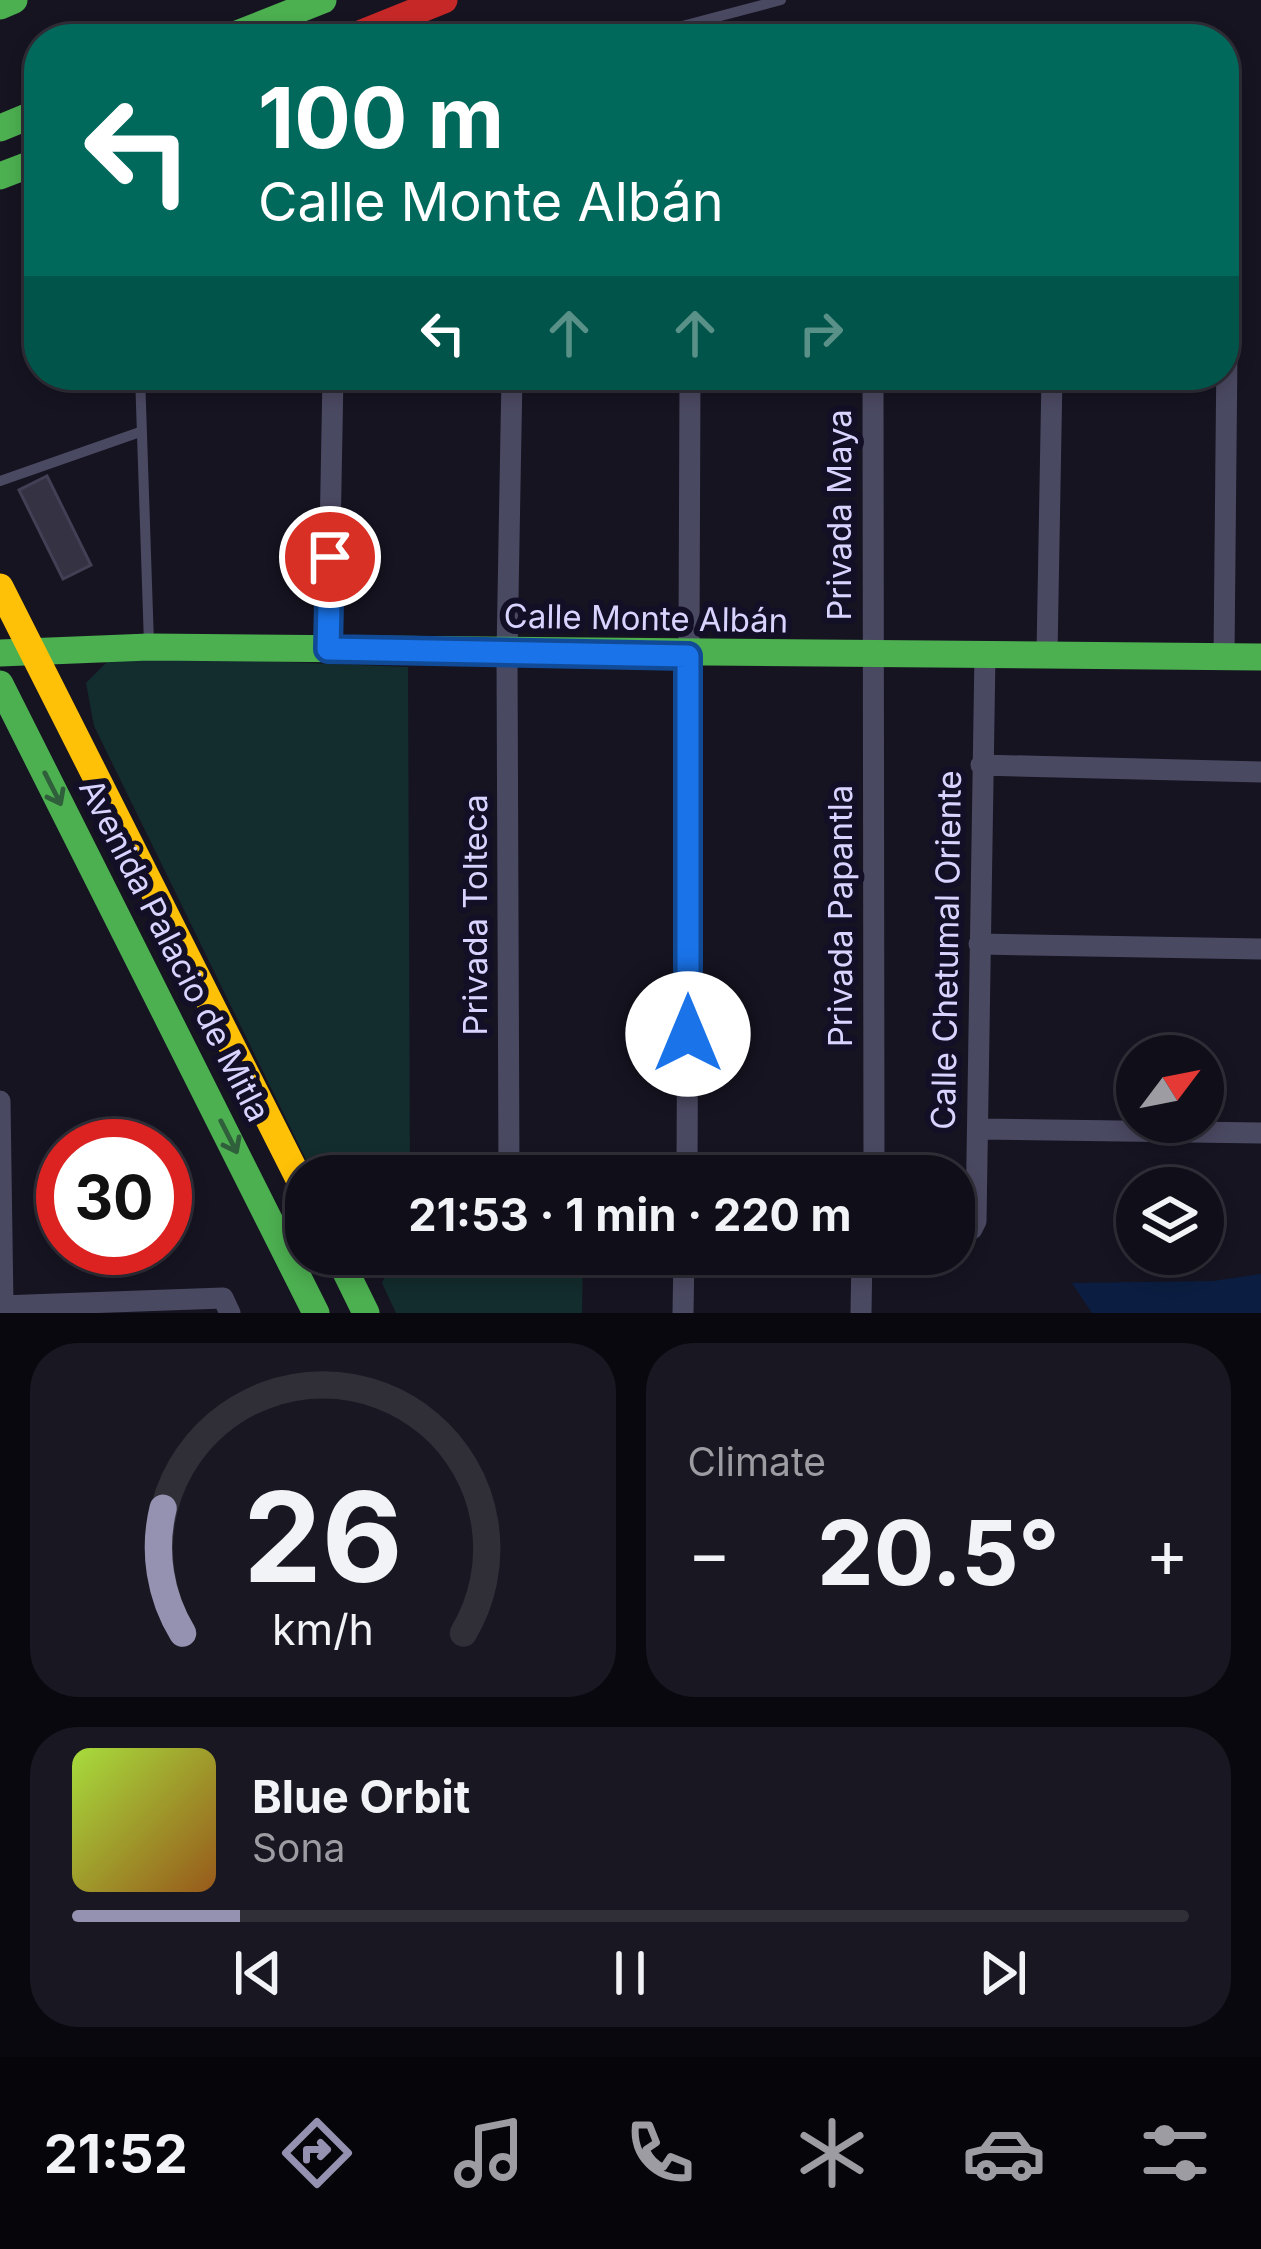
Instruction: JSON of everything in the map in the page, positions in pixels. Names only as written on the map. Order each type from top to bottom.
[{"type":"main road","points":[[0,5],[14,0]]},
{"type":"main road","points":[[262,24],[322,0]]},
{"type":"main road","points":[[384,24],[444,0]]},
{"type":"main road","name":"Avenida Palacio de Mitla","points":[[0,587],[287,1155]]},
{"type":"main road","name":"Calle Monte Albán","points":[[0,653],[149,647],[688,656],[1261,657]]},
{"type":"main road","name":"Avenida Palacio de Mitla","points":[[0,684],[285,1226]]},
{"type":"main road","name":"Avenida Palacio de Mitla","points":[[306,1275],[316,1313]]},
{"type":"main road","points":[[347,1275],[366,1313]]},
{"type":"street","points":[[328,649],[333,390]]},
{"type":"street","name":"Privada Tolteca","points":[[509,1155],[506,653],[512,390]]},
{"type":"street","points":[[687,1155],[690,390]]},
{"type":"street","name":"Privada Maya","points":[[872,655],[873,390]]},
{"type":"street","points":[[1048,654],[1052,390]]},
{"type":"street","points":[[1225,656],[1227,390]]},
{"type":"street","name":"Calle Chetumal Oriente","points":[[975,1223],[985,654]]},
{"type":"street","name":"Privada Papantla","points":[[872,655],[874,1155]]},
{"type":"street","points":[[981,765],[1261,772]]},
{"type":"street","points":[[979,944],[1261,950]]},
{"type":"street","points":[[0,1101],[2,1306],[223,1298],[230,1313]]},
{"type":"street","points":[[978,1129],[1261,1133]]},
{"type":"street","points":[[683,1313],[684,1275]]},
{"type":"street","points":[[861,1313],[862,1275]]},
{"type":"lane","points":[[690,24],[781,0]]},
{"type":"lane","points":[[140,390],[150,546],[149,647]]},
{"type":"lane","points":[[0,482],[140,432]]},
{"type":"green space","points":[[114,655],[408,667],[410,1155],[304,1155],[94,726],[86,683]]},
{"type":"green space","points":[[386,1275],[583,1275],[582,1313],[396,1313],[382,1283]]},
{"type":"water","points":[[1261,1274],[1261,1313],[1092,1313],[1072,1283],[1213,1281]]},
{"type":"building","points":[[47,476],[91,565],[63,579],[19,490]]},
{"type":"traffic: fast","points":[[0,6],[14,0]]},
{"type":"traffic: fast","points":[[262,24],[323,0]]},
{"type":"traffic: fast","points":[[0,128],[24,118]]},
{"type":"traffic: fast","points":[[0,176],[24,167]]},
{"type":"traffic: fast","points":[[0,653],[149,647],[1261,657]]},
{"type":"traffic: fast","points":[[0,684],[316,1313]]},
{"type":"traffic: fast","points":[[347,1275],[366,1313]]},
{"type":"traffic: slow","points":[[0,587],[287,1155]]},
{"type":"traffic: jam","points":[[384,24],[444,0]]},
{"type":"route","points":[[330,557],[328,649],[688,656],[688,1034]]}]
